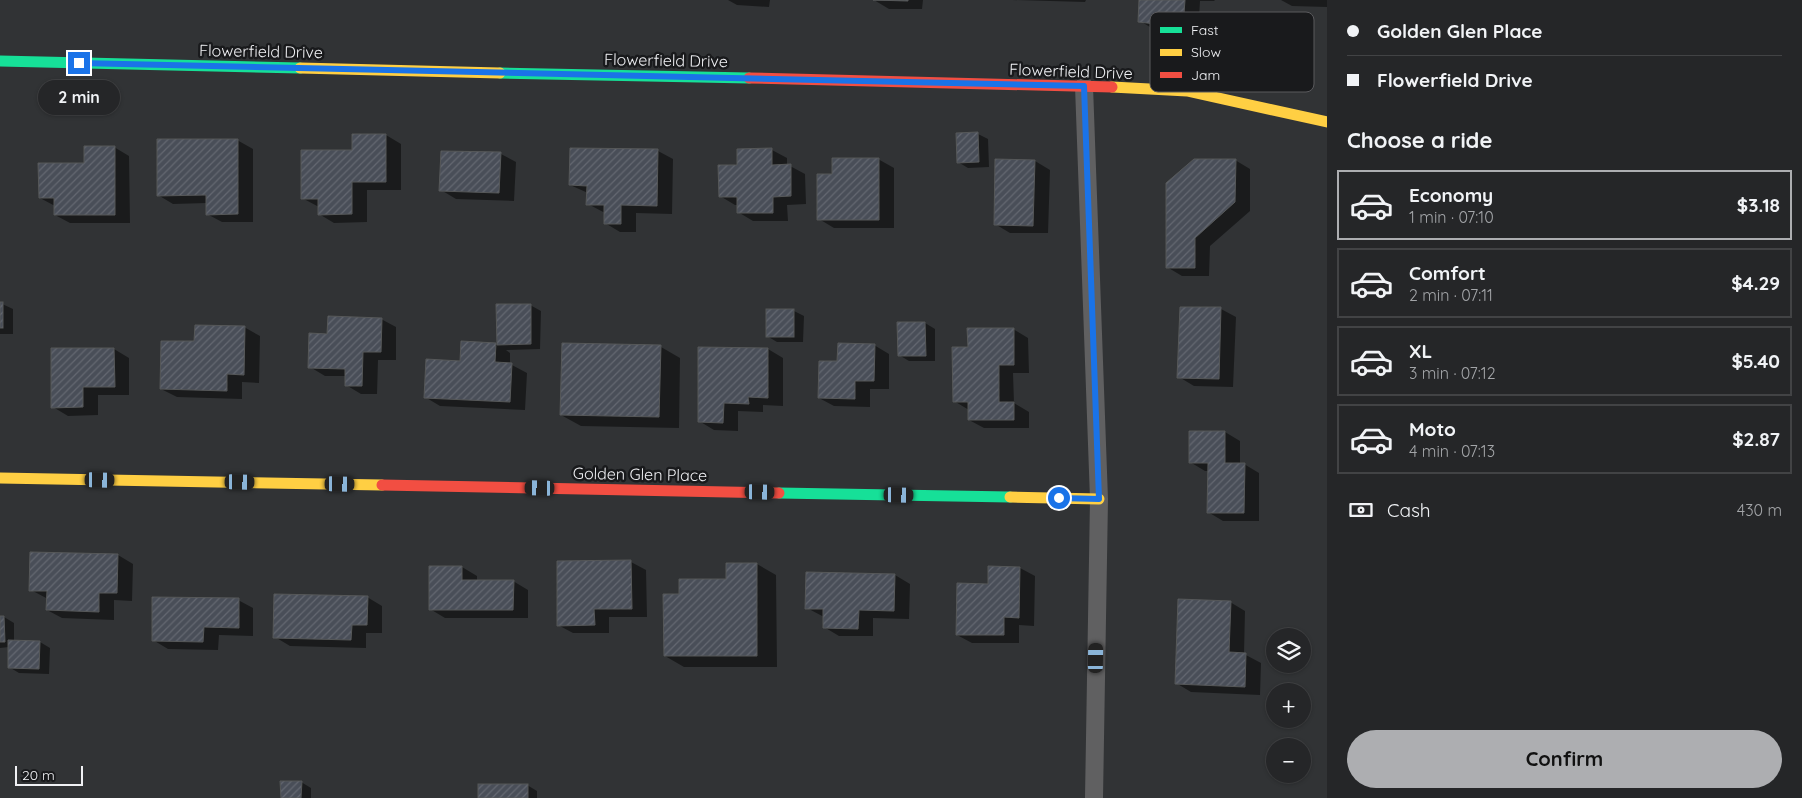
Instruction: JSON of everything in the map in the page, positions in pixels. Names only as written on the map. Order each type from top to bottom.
[{"type":"street","name":"Flowerfield Drive","points":[[0,61],[1084,86],[1150,89]]},
{"type":"street","points":[[1084,86],[1099,499],[1094,798]]},
{"type":"street","name":"Flowerfield Drive","points":[[1192,92],[1327,122]]},
{"type":"street","name":"Golden Glen Place","points":[[0,478],[1099,499]]},
{"type":"building","points":[[873,0],[908,0],[908,1]]},
{"type":"building","points":[[1139,0],[1185,0],[1184,12],[1150,12],[1150,23],[1138,22]]},
{"type":"building","points":[[978,132],[979,162],[957,163],[956,133]]},
{"type":"building","points":[[352,134],[386,134],[386,182],[352,182],[352,214],[318,215],[318,199],[301,199],[301,150],[352,150]]},
{"type":"building","points":[[157,139],[238,139],[238,214],[206,215],[206,195],[157,196]]},
{"type":"building","points":[[84,146],[115,146],[115,215],[54,215],[54,198],[39,198],[38,163],[84,163]]},
{"type":"building","points":[[570,148],[658,149],[657,206],[621,205],[621,224],[604,224],[604,205],[586,205],[587,186],[569,185]]},
{"type":"building","points":[[772,148],[772,165],[791,164],[791,196],[773,197],[773,213],[737,213],[737,197],[719,197],[718,165],[737,165],[737,149]]},
{"type":"building","points":[[441,151],[501,152],[499,193],[439,191]]},
{"type":"building","points":[[832,158],[879,158],[879,220],[817,220],[817,174],[832,174]]},
{"type":"building","points":[[995,159],[1035,160],[1033,226],[994,225]]},
{"type":"building","points":[[1194,159],[1236,159],[1235,202],[1195,238],[1195,268],[1166,268],[1166,183]]},
{"type":"building","points":[[0,302],[3,302],[3,328],[0,328]]},
{"type":"building","points":[[496,304],[531,304],[531,344],[497,345]]},
{"type":"building","points":[[1180,307],[1221,307],[1219,379],[1177,378]]},
{"type":"building","points":[[766,309],[794,309],[794,337],[766,337]]},
{"type":"building","points":[[328,316],[382,318],[381,352],[363,352],[362,386],[345,386],[345,369],[308,368],[309,333],[327,334]]},
{"type":"building","points":[[897,322],[925,322],[926,356],[898,356]]},
{"type":"building","points":[[195,325],[245,326],[244,375],[227,374],[227,391],[160,389],[161,341],[194,341]]},
{"type":"building","points":[[967,328],[1014,328],[1014,365],[999,365],[999,402],[1014,402],[1014,420],[968,420],[968,402],[953,402],[952,347],[968,347]]},
{"type":"building","points":[[461,341],[496,343],[495,362],[512,363],[510,402],[424,398],[426,359],[460,361]]},
{"type":"building","points":[[562,343],[661,345],[659,417],[560,415]]},
{"type":"building","points":[[838,343],[875,344],[874,381],[855,381],[855,399],[818,398],[819,361],[837,361]]},
{"type":"building","points":[[698,347],[768,348],[768,398],[748,397],[749,404],[724,403],[723,423],[698,422]]},
{"type":"building","points":[[51,348],[114,348],[115,387],[83,387],[83,407],[51,408]]},
{"type":"building","points":[[1189,431],[1225,431],[1225,463],[1245,463],[1244,513],[1207,513],[1208,463],[1189,463]]},
{"type":"building","points":[[30,552],[118,554],[117,593],[99,593],[99,612],[46,610],[47,591],[29,591]]},
{"type":"building","points":[[631,560],[632,609],[594,609],[595,625],[557,626],[557,561]]},
{"type":"building","points":[[726,563],[757,563],[757,656],[664,656],[663,594],[679,594],[679,579],[726,579]]},
{"type":"building","points":[[429,566],[462,566],[462,580],[514,580],[513,610],[429,610]]},
{"type":"building","points":[[988,566],[1020,567],[1019,618],[1004,617],[1004,635],[956,635],[957,583],[988,584]]},
{"type":"building","points":[[806,572],[895,574],[894,611],[859,610],[858,629],[823,628],[823,609],[805,609]]},
{"type":"building","points":[[274,594],[368,596],[367,625],[352,625],[351,640],[273,638]]},
{"type":"building","points":[[152,597],[239,598],[239,628],[204,627],[203,642],[152,641]]},
{"type":"building","points":[[1178,599],[1231,601],[1229,652],[1246,653],[1245,687],[1175,684]]},
{"type":"building","points":[[0,616],[4,616],[5,642],[0,642]]},
{"type":"building","points":[[8,640],[40,641],[39,669],[8,668]]},
{"type":"building","points":[[280,781],[302,781],[301,798],[281,798]]},
{"type":"building","points":[[478,784],[528,784],[528,798],[478,798]]},
{"type":"traffic: fast","points":[[0,61],[300,68]]},
{"type":"traffic: fast","points":[[500,73],[749,78]]},
{"type":"traffic: fast","points":[[779,493],[1010,497]]},
{"type":"traffic: slow","points":[[300,68],[500,73]]},
{"type":"traffic: slow","points":[[1112,87],[1150,89]]},
{"type":"traffic: slow","points":[[1192,92],[1327,122]]},
{"type":"traffic: slow","points":[[0,478],[382,485]]},
{"type":"traffic: slow","points":[[1010,497],[1099,499]]},
{"type":"traffic: jam","points":[[749,78],[1112,87]]},
{"type":"traffic: jam","points":[[382,485],[779,493]]},
{"type":"route","points":[[79,63],[1084,86],[1099,499],[1059,498]]}]
